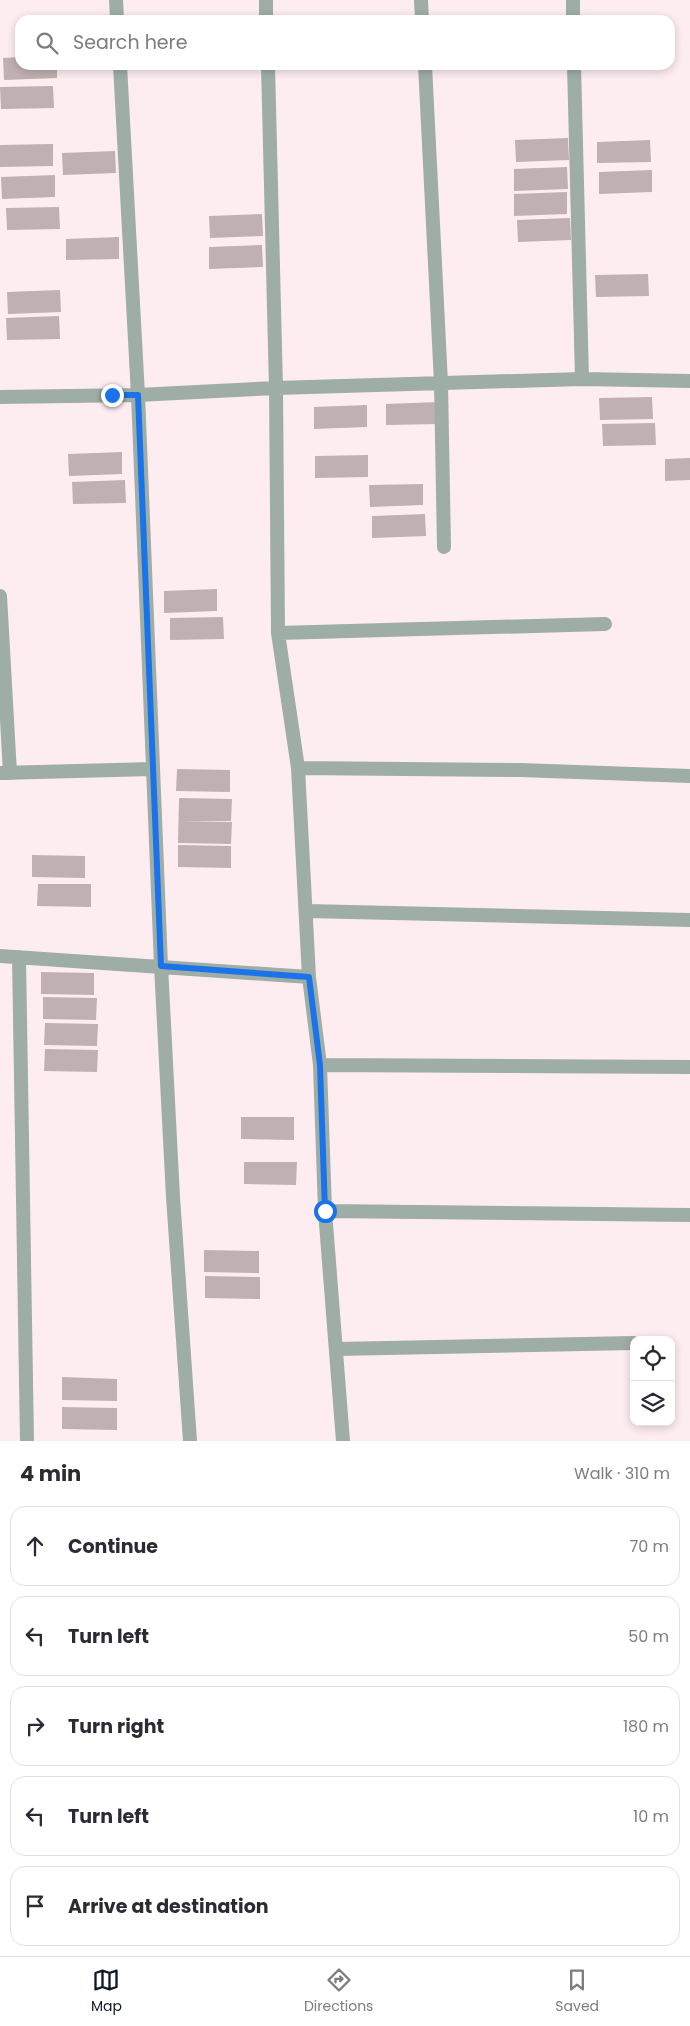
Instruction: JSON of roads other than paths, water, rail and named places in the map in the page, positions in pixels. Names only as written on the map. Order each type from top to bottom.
[{"type":"street","points":[[116,0],[117,15]]},
{"type":"street","points":[[266,0],[266,15]]},
{"type":"street","points":[[421,0],[422,15]]},
{"type":"street","points":[[573,0],[573,15]]},
{"type":"street","points":[[120,70],[138,395],[161,966],[173,1197],[190,1441]]},
{"type":"street","points":[[268,70],[276,388],[278,633],[298,768],[309,977],[320,1065],[325,1211],[343,1441]]},
{"type":"street","points":[[424,70],[441,384],[444,547]]},
{"type":"street","points":[[574,70],[582,379]]},
{"type":"street","points":[[0,397],[138,395],[276,388],[582,379],[690,381]]},
{"type":"street","points":[[0,596],[5,773],[153,769]]},
{"type":"street","points":[[278,633],[605,624]]},
{"type":"street","points":[[298,768],[520,770],[690,776]]},
{"type":"street","points":[[307,911],[690,920]]},
{"type":"street","points":[[0,956],[309,977]]},
{"type":"street","points":[[19,957],[27,1441]]},
{"type":"street","points":[[320,1065],[690,1067]]},
{"type":"street","points":[[325,1211],[690,1215]]},
{"type":"street","points":[[336,1349],[630,1343]]}]
